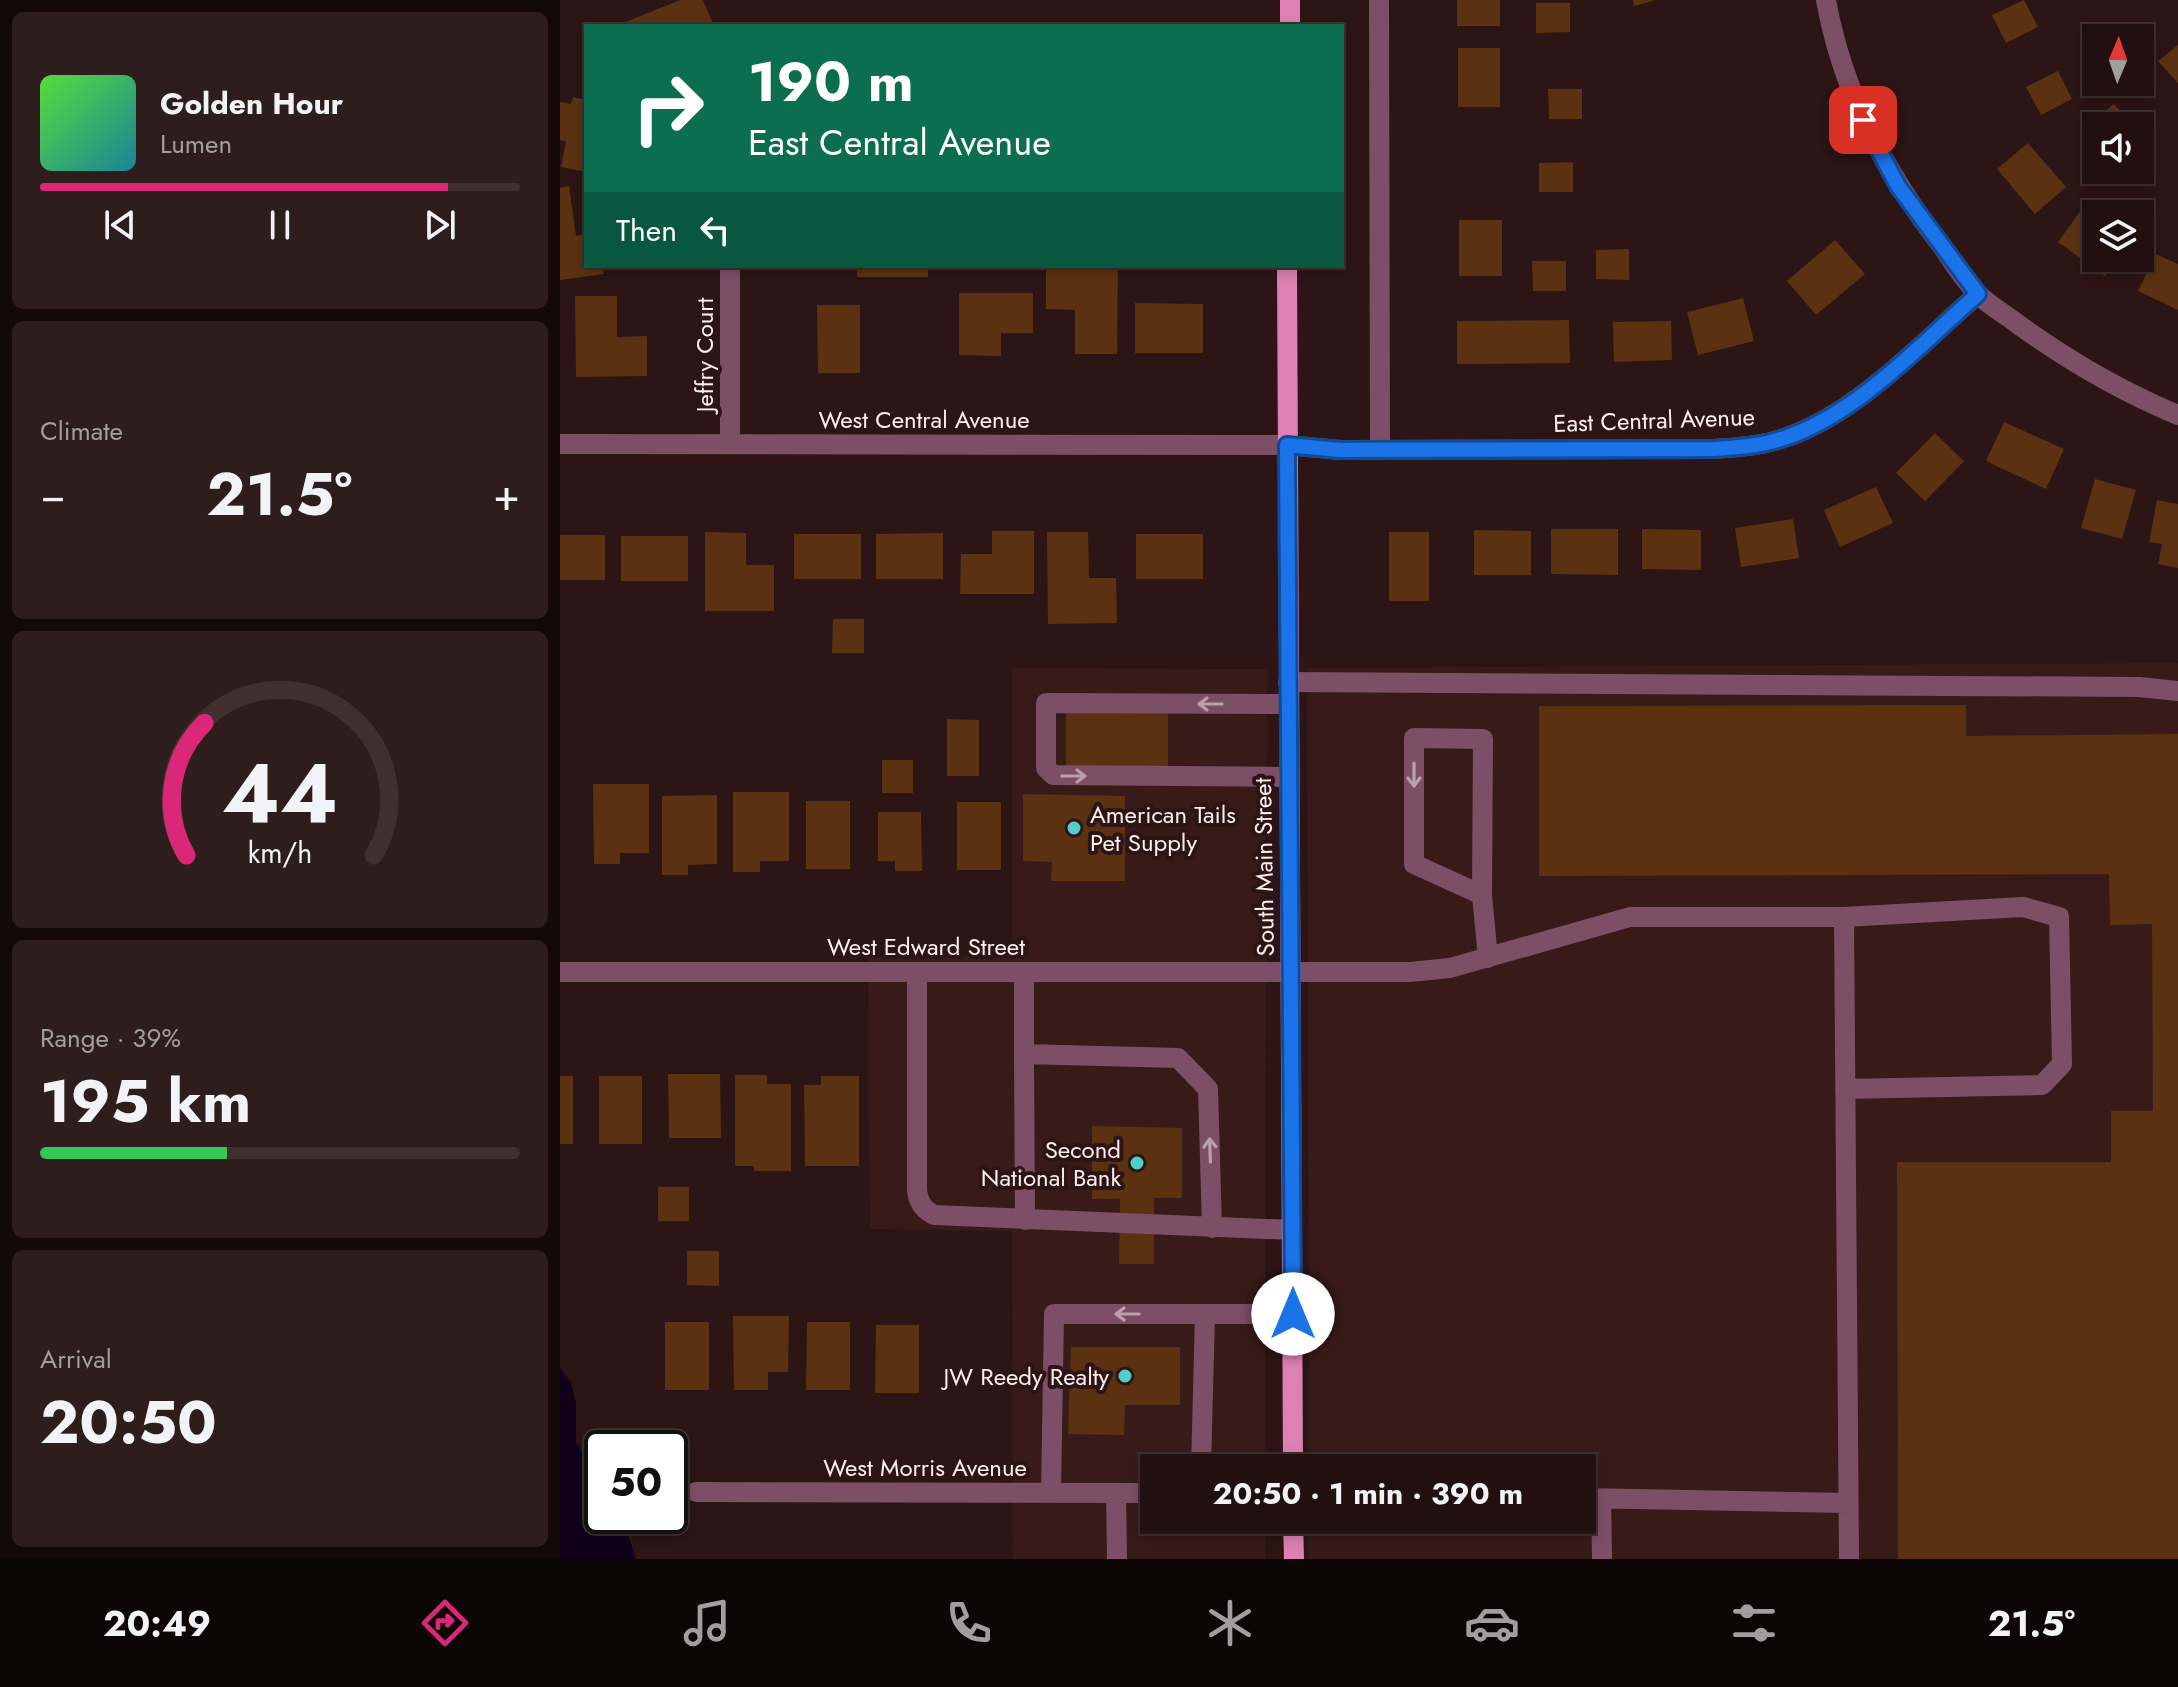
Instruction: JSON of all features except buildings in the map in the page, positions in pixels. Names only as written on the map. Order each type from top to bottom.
[{"type":"main road","points":[[1290,0],[1290,24]]},
{"type":"main road","name":"South Main Street","points":[[1287,268],[1293,1454]]},
{"type":"main road","points":[[1293,1534],[1294,1559]]},
{"type":"street","points":[[1379,0],[1380,449]]},
{"type":"street","points":[[1826,0],[1832,33],[1851,94],[1875,146],[1916,214],[1978,294],[2084,370],[2128,394],[2178,415]]},
{"type":"street","name":"Jeffry Court","points":[[730,268],[730,444]]},
{"type":"street","name":"East Central Avenue","points":[[1287,445],[1380,449],[1714,449],[1777,440],[1830,418],[1850,404],[1978,294]]},
{"type":"street","name":"West Central Avenue","points":[[560,444],[1287,445]]},
{"type":"street","points":[[1288,682],[2139,687],[2178,691]]},
{"type":"street","points":[[1288,704],[1046,703],[1046,768],[1053,775],[1289,777]]},
{"type":"street","points":[[1482,895],[1414,864],[1414,738],[1483,739],[1482,895],[1488,958]]},
{"type":"street","name":"West Edward Street","points":[[560,972],[1410,972],[1450,968],[1630,917],[1844,917],[2023,907],[2059,917],[2062,1064],[2042,1085],[1845,1089]]},
{"type":"street","points":[[1844,917],[1849,1559]]},
{"type":"street","points":[[917,972],[919,1202],[934,1215],[1292,1230]]},
{"type":"street","points":[[1024,972],[1025,1220]]},
{"type":"street","points":[[1024,1054],[1178,1058],[1208,1089],[1212,1228]]},
{"type":"street","points":[[1051,1493],[1054,1314],[1293,1314]]},
{"type":"street","points":[[1201,1454],[1205,1314]]},
{"type":"street","name":"West Morris Avenue","points":[[696,1492],[1140,1493]]},
{"type":"street","points":[[1116,1493],[1117,1559]]},
{"type":"street","points":[[1596,1498],[1848,1503]]},
{"type":"street","points":[[1596,1522],[1602,1559]]},
{"type":"shaded area","points":[[2178,663],[2178,1559],[1309,1559],[1309,1534],[1596,1534],[1596,1454],[1309,1454],[1307,668]]},
{"type":"shaded area","points":[[1012,668],[1267,669],[1265,1454],[1140,1454],[1140,1534],[1265,1534],[1265,1559],[1013,1559],[1012,1231],[870,1229],[868,956],[1012,956]]},
{"type":"shaded area","points":[[560,1368],[571,1383],[576,1403],[576,1443],[584,1454],[584,1534],[628,1534],[636,1559],[560,1559]]},
{"type":"place","name":"American Tails Pet Supply","points":[[1074,828]]},
{"type":"place","name":"Second National Bank","points":[[1137,1163]]},
{"type":"place","name":"JW Reedy Realty","points":[[1125,1376]]},
{"type":"route","points":[[1293,1314],[1287,445],[1340,450],[1714,449],[1754,446],[1788,437],[1830,418],[1978,294],[1916,214],[1863,120]]}]
